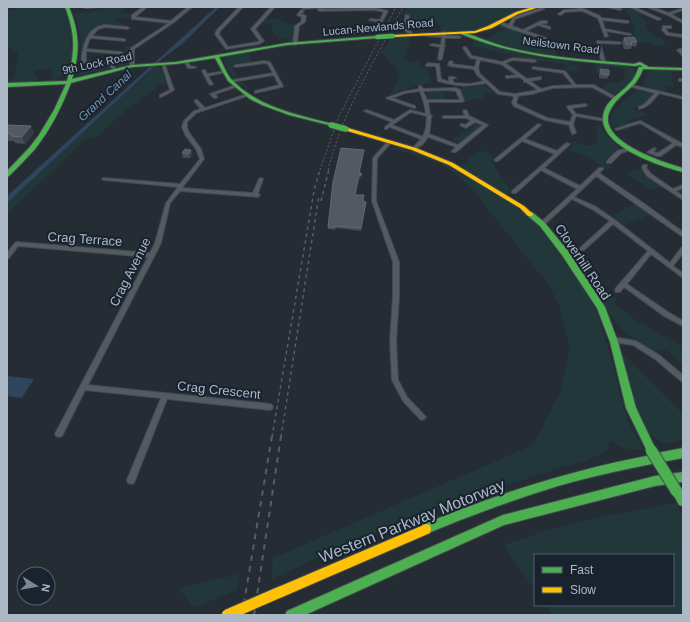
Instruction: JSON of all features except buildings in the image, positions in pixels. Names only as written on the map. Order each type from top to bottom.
[{"type":"main road","points":[[7,175],[42,135],[68,82],[76,52],[76,40],[74,24],[67,7]]},
{"type":"main road","name":"Lucan-Newlands Road","points":[[216,56],[248,48],[411,34],[461,35],[480,30],[517,13],[540,8]]},
{"type":"main road","name":"Neilstown Road","points":[[461,35],[492,45],[529,54],[603,61],[641,67],[683,69]]},
{"type":"main road","name":"9th Lock Road","points":[[7,85],[68,82],[132,66],[158,65],[216,56]]},
{"type":"main road","name":"Cloverhill Road","points":[[216,56],[224,72],[234,84],[248,95],[291,114],[414,149],[451,164],[522,207],[542,224],[566,253],[600,307],[614,340],[631,408],[651,450],[683,501]]},
{"type":"main road","points":[[641,67],[639,79],[607,110],[604,120],[605,126],[614,137],[628,149],[665,166],[683,170]]},
{"type":"main road","points":[[71,70],[76,76],[85,78]]},
{"type":"main road","points":[[51,83],[64,78],[71,70]]},
{"type":"main road","points":[[64,92],[72,84],[85,78]]},
{"type":"main road","points":[[51,83],[60,86],[64,92]]},
{"type":"main road","name":"Western Parkway Motorway","points":[[227,615],[465,512],[546,485],[590,473],[683,453]]},
{"type":"main road","points":[[291,615],[503,520],[655,481],[683,477]]},
{"type":"street","points":[[145,7],[133,16],[134,18],[172,22]]},
{"type":"street","points":[[132,66],[132,49],[172,22],[190,7]]},
{"type":"street","points":[[241,7],[217,33],[227,48],[248,48],[262,41],[253,29],[273,7]]},
{"type":"street","points":[[578,7],[582,10],[595,14],[600,18],[606,36]]},
{"type":"street","points":[[608,7],[620,9]]},
{"type":"street","points":[[632,7],[659,19]]},
{"type":"street","points":[[649,7],[669,14],[683,22]]},
{"type":"street","points":[[295,44],[297,26],[303,22],[304,16],[299,15],[303,9],[375,8],[386,10],[375,30],[344,33]]},
{"type":"street","points":[[510,26],[513,24],[514,18],[540,8]]},
{"type":"street","points":[[669,14],[683,9]]},
{"type":"street","points":[[560,14],[564,11],[582,10]]},
{"type":"street","points":[[407,16],[408,18],[404,24],[405,28],[411,34]]},
{"type":"street","points":[[600,18],[627,22]]},
{"type":"street","points":[[371,20],[381,21]]},
{"type":"street","points":[[498,22],[545,38]]},
{"type":"street","points":[[524,31],[537,24],[546,22]]},
{"type":"street","points":[[537,24],[549,28]]},
{"type":"street","points":[[115,70],[111,65],[84,62],[84,50],[94,30],[101,26],[127,28]]},
{"type":"street","points":[[670,27],[664,27],[664,30],[668,34],[683,36]]},
{"type":"street","points":[[605,30],[629,34]]},
{"type":"street","points":[[427,35],[444,35],[440,59]]},
{"type":"street","points":[[90,37],[124,40]]},
{"type":"street","points":[[603,61],[598,42],[619,43]]},
{"type":"street","points":[[432,45],[443,46]]},
{"type":"street","points":[[465,48],[469,56],[502,63],[525,81],[540,90]]},
{"type":"street","points":[[683,49],[679,50],[683,55]]},
{"type":"street","points":[[84,50],[121,53]]},
{"type":"street","points":[[479,59],[476,68],[478,74],[485,82],[499,93],[515,95],[553,87],[593,86],[617,99]]},
{"type":"street","points":[[502,63],[513,59],[534,61]]},
{"type":"street","points":[[186,61],[189,67],[194,67]]},
{"type":"street","points":[[236,66],[267,62],[281,86],[256,92]]},
{"type":"street","points":[[451,62],[450,64],[476,68]]},
{"type":"street","points":[[428,66],[429,64],[438,65],[439,80],[452,84],[470,85],[485,82]]},
{"type":"street","points":[[158,65],[172,90],[161,96]]},
{"type":"street","points":[[534,68],[564,72],[575,86]]},
{"type":"street","points":[[204,83],[210,83],[205,73],[224,72]]},
{"type":"street","points":[[215,97],[212,94],[234,84],[275,74]]},
{"type":"street","points":[[507,78],[519,76]]},
{"type":"street","points":[[452,84],[450,78],[454,78]]},
{"type":"street","points":[[525,81],[540,78]]},
{"type":"street","points":[[633,86],[683,98]]},
{"type":"street","points":[[414,149],[426,137],[430,116],[426,101],[420,88]]},
{"type":"street","points":[[430,116],[388,98],[397,93],[420,88],[457,89],[467,117]]},
{"type":"street","points":[[640,108],[646,105],[658,92]]},
{"type":"street","name":"Crag Avenue","points":[[59,434],[152,255],[160,238],[168,203],[202,159],[199,148],[185,131],[184,125],[190,116],[204,109],[248,95]]},
{"type":"street","points":[[515,95],[515,105],[546,119],[571,124]]},
{"type":"street","points":[[196,101],[204,109]]},
{"type":"street","points":[[426,101],[462,101]]},
{"type":"street","points":[[584,104],[569,107],[575,115],[604,120]]},
{"type":"street","points":[[414,108],[388,127],[459,147]]},
{"type":"street","points":[[366,111],[395,122]]},
{"type":"street","points":[[574,134],[571,124],[575,115]]},
{"type":"street","points":[[444,117],[467,117],[486,125],[454,151]]},
{"type":"street","points":[[462,126],[466,127],[474,120]]},
{"type":"street","points":[[617,129],[640,122],[683,146]]},
{"type":"street","points":[[496,160],[538,125]]},
{"type":"street","points":[[521,139],[557,154]]},
{"type":"street","points":[[390,142],[375,158],[374,201],[396,262],[393,355],[395,380],[405,399],[422,417]]},
{"type":"street","points":[[654,149],[650,152],[659,155],[676,143]]},
{"type":"street","points":[[514,192],[568,144]]},
{"type":"street","points":[[609,162],[619,152],[628,149]]},
{"type":"street","points":[[645,166],[644,168],[650,175],[683,198]]},
{"type":"street","points":[[540,168],[580,188]]},
{"type":"street","points":[[542,224],[599,172],[683,235]]},
{"type":"street","points":[[104,179],[256,195],[261,179]]},
{"type":"street","points":[[674,191],[683,186]]},
{"type":"street","points":[[571,197],[594,208],[613,220],[683,276]]},
{"type":"street","points":[[582,250],[613,220]]},
{"type":"street","name":"Crag Terrace","points":[[7,257],[17,244],[152,255]]},
{"type":"street","points":[[670,266],[683,249]]},
{"type":"street","points":[[618,290],[651,251]]},
{"type":"street","points":[[623,284],[683,324]]},
{"type":"street","points":[[614,340],[634,343],[657,357],[683,379]]},
{"type":"street","name":"Crag Crescent","points":[[83,387],[270,407]]},
{"type":"street","name":"Crag Crescent","points":[[131,480],[165,396]]},
{"type":"green space","points":[[26,7],[62,7],[70,23],[72,52],[65,74],[56,80],[51,81],[52,68],[34,71],[38,82],[7,83],[14,77],[18,53],[7,47],[7,10]]},
{"type":"green space","points":[[106,7],[127,7],[119,13],[132,14],[130,17],[114,19],[132,27],[129,29],[129,27],[105,26],[95,29],[84,50],[81,63],[107,67],[109,69],[79,75],[80,69],[78,64],[80,32],[74,14],[102,10]]},
{"type":"green space","points":[[407,7],[534,7],[514,13],[477,30],[441,32],[437,21],[406,24],[410,17],[407,15],[401,15],[404,14]]},
{"type":"green space","points":[[623,7],[630,7],[651,16],[641,16],[642,19],[650,23],[645,25],[647,29],[651,34],[667,42],[660,46],[654,45],[652,42],[641,43],[633,40],[630,36],[634,36],[635,28],[631,23],[631,17]]},
{"type":"green space","points":[[267,18],[278,19],[294,26],[293,42],[287,42],[287,39],[279,39],[271,30],[274,24],[262,23]]},
{"type":"green space","points":[[496,25],[501,25],[547,40],[554,44],[557,57],[508,48],[484,41],[490,36],[505,30]]},
{"type":"green space","points":[[409,36],[410,42],[404,59],[410,62],[420,62],[421,68],[426,68],[432,83],[419,85],[390,95],[400,74],[382,52],[392,37]]},
{"type":"green space","points":[[472,39],[519,53],[567,61],[570,66],[569,68],[571,67],[569,63],[580,69],[578,71],[567,71],[565,68],[569,66],[565,64],[520,59],[517,55],[503,54],[482,48],[471,47],[474,42]]},
{"type":"green space","points":[[124,46],[133,46],[129,51],[128,64],[120,67],[117,66],[125,54]]},
{"type":"green space","points":[[247,51],[254,64],[233,68],[238,79],[249,88],[246,89],[231,75],[223,56]]},
{"type":"green space","points":[[596,63],[624,65],[635,69],[634,78],[628,85],[612,96],[601,89],[609,83],[622,82],[622,80],[625,79],[624,69],[609,66],[609,75],[596,73]]},
{"type":"green space","points":[[155,66],[163,69],[167,83],[157,85],[155,90],[139,99],[139,102],[130,107],[96,137],[83,141],[7,215],[7,203]]},
{"type":"green space","points":[[654,69],[683,71],[683,73],[671,72],[674,88],[666,86],[666,93],[643,85],[648,72]]},
{"type":"green space","points":[[484,84],[493,92],[483,93],[483,98],[467,101],[464,99],[460,86],[471,87]]},
{"type":"green space","points":[[443,90],[446,99],[429,100],[426,91]]},
{"type":"green space","points":[[637,90],[653,93],[654,95],[643,107],[639,106],[634,109],[649,115],[627,120],[632,123],[614,128],[611,122],[613,111]]},
{"type":"green space","points":[[597,123],[607,136],[621,149],[612,154],[604,162],[613,167],[606,170],[590,158],[568,150],[573,144],[571,143],[573,141],[583,145],[592,145],[598,141],[596,128]]},
{"type":"green space","points":[[476,124],[481,126],[460,143],[452,140],[465,130],[467,131]]},
{"type":"green space","points":[[399,147],[432,158],[450,166],[521,208],[539,225],[561,252],[594,302],[613,365],[623,406],[629,423],[643,449],[627,449],[610,441],[608,445],[609,450],[585,461],[571,464],[432,511],[416,513],[403,522],[344,545],[271,580],[273,558],[533,445],[560,392],[570,349],[559,305],[548,284],[471,188],[441,163],[390,148]]},
{"type":"green space","points":[[480,150],[495,156],[491,160],[511,191],[507,195],[460,166]]},
{"type":"green space","points":[[640,168],[661,185],[661,187],[651,190],[625,173]]},
{"type":"green space","points":[[635,204],[650,215],[624,225],[612,215]]},
{"type":"green space","points":[[595,287],[613,298],[616,297],[618,299],[614,301],[615,304],[637,321],[683,347],[683,365],[667,350],[654,352],[622,330],[609,313]]},
{"type":"green space","points":[[622,353],[683,414],[683,440],[664,444],[649,433],[635,405]]},
{"type":"green space","points":[[676,503],[683,517],[683,615],[552,615],[546,606],[674,606],[674,554],[534,554],[534,590],[504,545],[548,530],[599,517]]},
{"type":"green space","points":[[240,574],[237,590],[193,608],[179,588]]},
{"type":"water","points":[[216,7],[220,7],[182,44],[162,59],[7,203],[7,196]]},
{"type":"water","points":[[7,376],[34,379],[22,398],[7,396]]},
{"type":"railway","points":[[320,170],[339,116],[396,7]]},
{"type":"railway","points":[[328,170],[334,149],[350,107],[403,7]]},
{"type":"railway","points":[[272,437],[314,191],[320,169]]},
{"type":"railway","points":[[321,201],[329,169]]},
{"type":"railway","points":[[281,437],[319,195]]},
{"type":"railway","points":[[242,615],[272,436]]},
{"type":"railway","points":[[254,615],[281,436]]},
{"type":"traffic: fast","points":[[7,175],[31,150],[42,135],[64,96],[76,53],[74,27],[67,7]]},
{"type":"traffic: fast","points":[[463,33],[484,42],[526,53],[569,59],[635,65],[640,63],[647,67]]},
{"type":"traffic: fast","points":[[377,37],[393,36]]},
{"type":"traffic: fast","points":[[7,85],[68,82],[132,66],[176,63],[287,44],[377,37]]},
{"type":"traffic: fast","points":[[216,56],[230,80],[240,90],[252,98],[277,110],[331,125]]},
{"type":"traffic: fast","points":[[641,68],[638,76],[630,87],[615,100],[607,110],[605,122],[609,132],[631,150],[660,163],[683,170]]},
{"type":"traffic: fast","points":[[642,68],[683,69]]},
{"type":"traffic: fast","points":[[331,125],[346,129]]},
{"type":"traffic: fast","points":[[530,214],[542,224],[565,253],[601,307],[614,342],[631,408],[651,450]]},
{"type":"traffic: fast","points":[[651,450],[677,492]]},
{"type":"traffic: fast","points":[[426,529],[492,503],[559,481],[615,467],[683,453]]},
{"type":"traffic: fast","points":[[291,615],[503,520],[655,481],[683,477]]},
{"type":"traffic: fast","points":[[677,492],[683,501]]},
{"type":"traffic: slow","points":[[393,36],[475,32],[490,27],[517,13],[537,7]]},
{"type":"traffic: slow","points":[[346,129],[414,149],[451,164],[522,207],[530,214]]},
{"type":"traffic: slow","points":[[280,592],[426,529]]},
{"type":"traffic: slow","points":[[227,615],[280,592]]},
{"type":"water label","name":"Grand Canal","points":[[105,96]]}]
